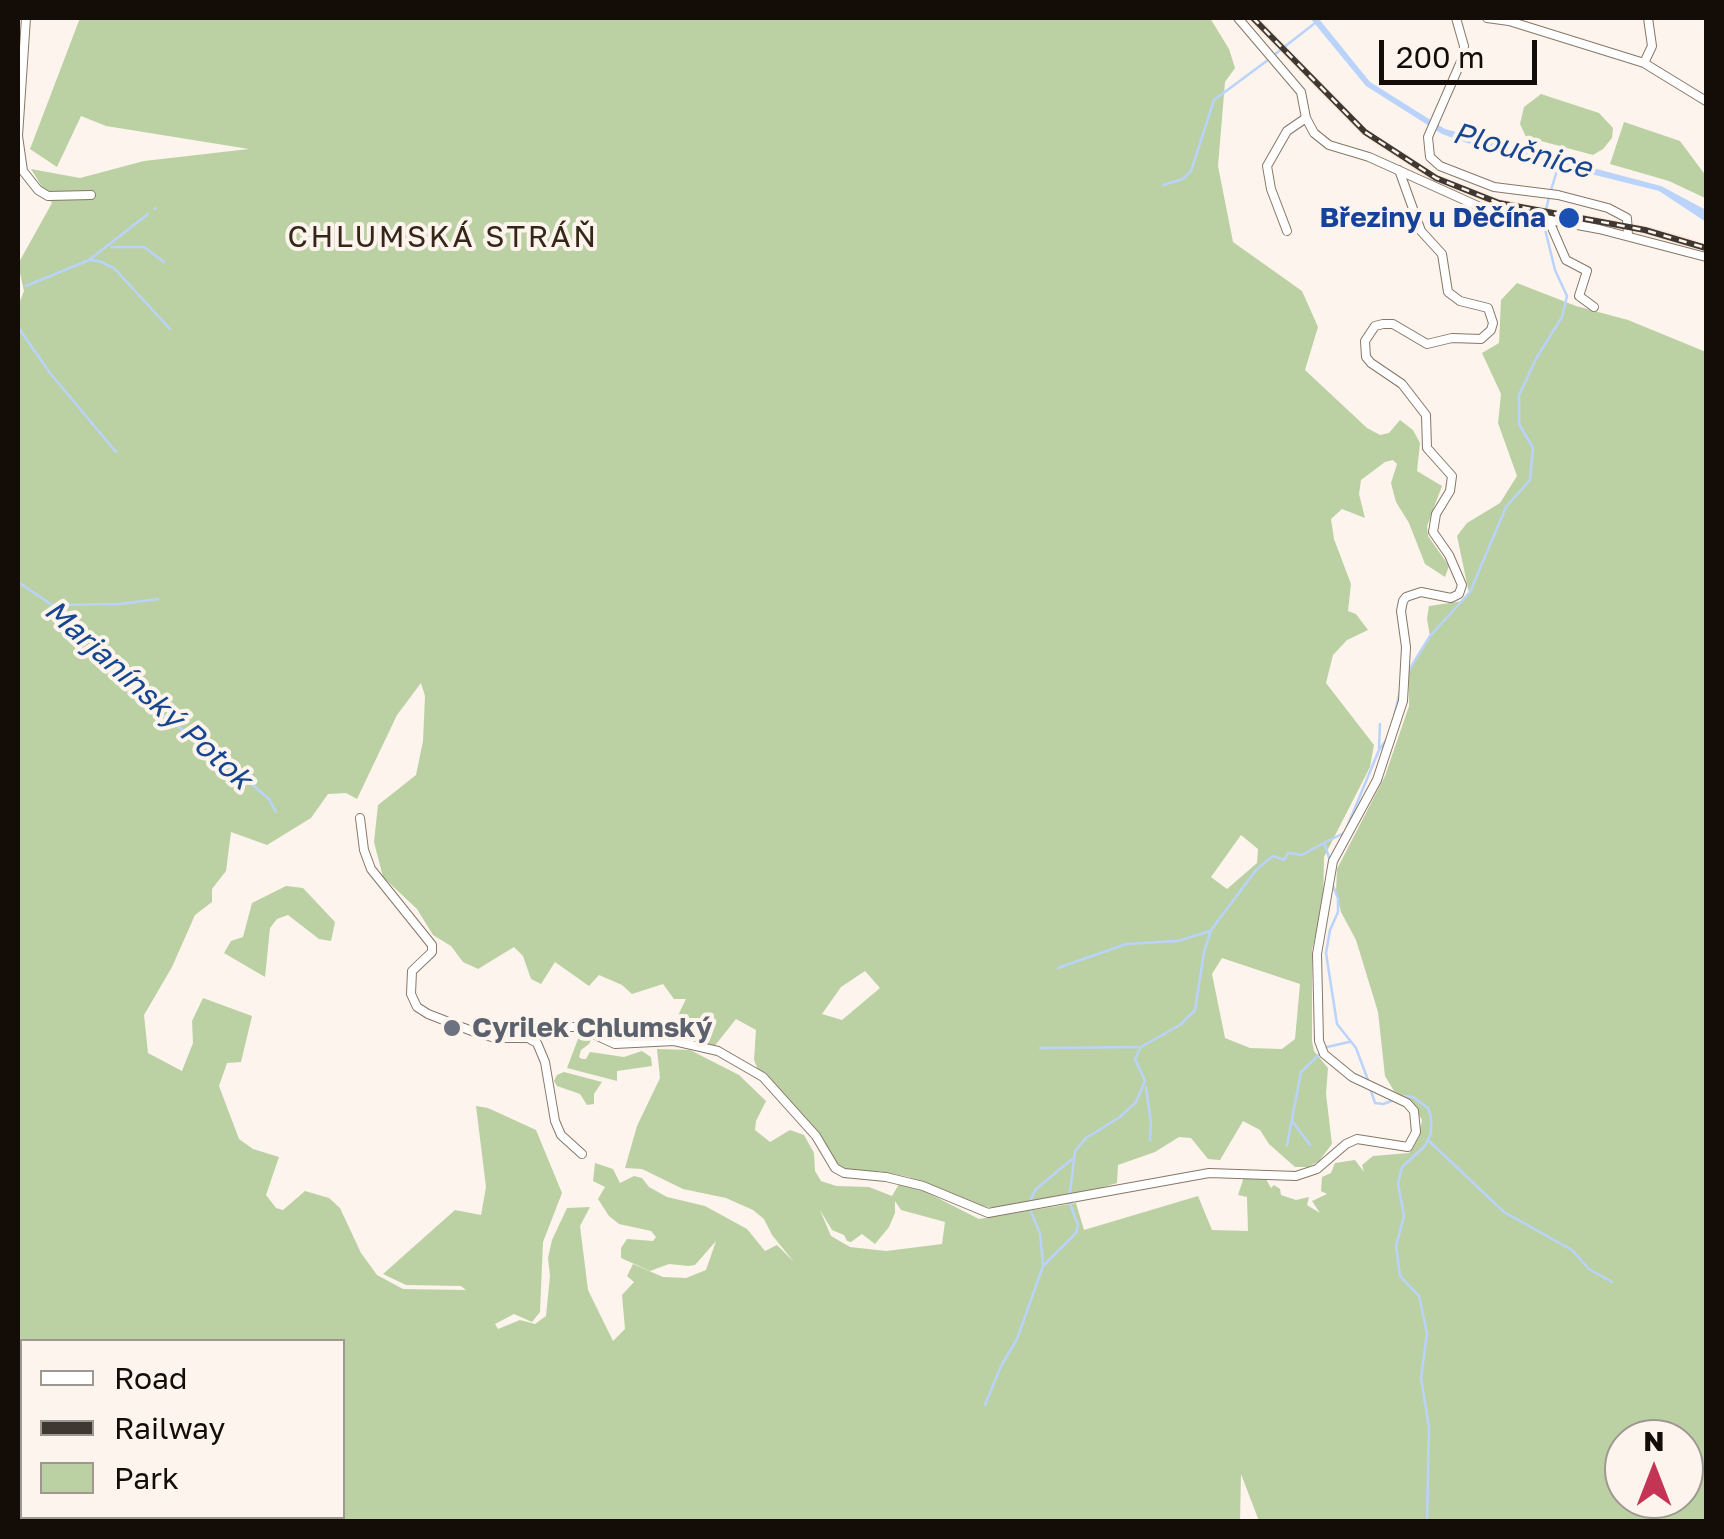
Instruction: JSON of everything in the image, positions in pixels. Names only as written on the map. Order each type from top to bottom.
[{"type":"street","points":[[26,18],[18,136],[23,171],[48,196],[91,194]]},
{"type":"street","points":[[1238,18],[1301,92],[1314,134],[1329,145],[1399,170],[1480,207],[1628,235],[1706,256]]},
{"type":"street","points":[[1458,18],[1463,58],[1428,137],[1427,152],[1440,166],[1494,188],[1550,194],[1618,212],[1629,223],[1628,235]]},
{"type":"street","points":[[1493,18],[1644,63],[1706,101]]},
{"type":"street","points":[[1530,28],[1540,18]]},
{"type":"street","points":[[1644,63],[1652,46],[1648,18]]},
{"type":"street","points":[[1288,231],[1271,189],[1267,166],[1287,131],[1306,118]]},
{"type":"street","points":[[528,1038],[555,1027],[578,1028],[614,1044],[674,1041],[718,1051],[763,1077],[816,1136],[835,1168],[844,1173],[904,1181],[988,1213],[1209,1173],[1296,1176],[1317,1169],[1357,1139],[1408,1146],[1416,1132],[1414,1111],[1406,1103],[1352,1077],[1324,1054],[1320,1041],[1318,954],[1333,861],[1377,780],[1403,701],[1403,602],[1406,596],[1421,592],[1451,598],[1458,594],[1462,584],[1450,555],[1433,532],[1452,476],[1427,448],[1426,415],[1402,384],[1366,357],[1365,341],[1375,326],[1383,324],[1393,324],[1426,344],[1452,338],[1481,340],[1492,330],[1492,324],[1488,308],[1448,292],[1446,262],[1421,231],[1399,170]]},
{"type":"street","points":[[1549,221],[1566,260],[1587,271],[1579,296],[1594,307]]},
{"type":"street","points":[[360,818],[371,869],[432,946],[432,952],[412,971],[411,994],[417,1006],[477,1033],[537,1042]]},
{"type":"street","points":[[539,1032],[537,1042],[545,1062],[555,1121],[561,1136],[582,1154]]},
{"type":"shaded area","points":[[1247,18],[1259,18],[1367,129],[1438,175],[1500,199],[1683,236],[1706,244],[1706,253],[1644,234],[1498,207],[1434,182],[1362,135]]},
{"type":"green space","points":[[80,18],[1210,18],[1229,49],[1235,68],[1225,82],[1218,166],[1233,242],[1302,291],[1318,327],[1305,370],[1367,428],[1380,435],[1389,433],[1400,420],[1413,430],[1420,443],[1417,471],[1442,486],[1427,526],[1428,536],[1449,566],[1445,577],[1425,564],[1396,502],[1391,483],[1397,464],[1393,460],[1361,480],[1359,494],[1365,518],[1342,509],[1331,519],[1334,539],[1351,584],[1348,611],[1356,614],[1368,630],[1347,640],[1333,655],[1326,683],[1374,745],[1370,767],[1324,857],[1323,906],[1312,950],[1312,1041],[1314,1051],[1328,1068],[1326,1094],[1332,1144],[1319,1161],[1308,1167],[1295,1167],[1269,1144],[1260,1130],[1243,1121],[1220,1160],[1208,1159],[1191,1138],[1179,1137],[1155,1152],[1118,1165],[1117,1183],[1000,1208],[979,1206],[909,1177],[879,1171],[858,1173],[839,1167],[820,1136],[758,1070],[754,1060],[756,1030],[736,1019],[713,1048],[677,1039],[670,1032],[686,999],[674,999],[663,984],[632,994],[599,975],[589,986],[555,962],[541,984],[531,979],[523,956],[514,947],[478,969],[463,962],[451,946],[433,935],[417,909],[383,877],[374,842],[378,805],[416,775],[423,741],[425,696],[421,683],[397,715],[357,799],[346,793],[328,794],[311,818],[267,845],[231,832],[226,871],[212,889],[212,902],[195,915],[172,967],[144,1015],[148,1053],[182,1071],[193,1043],[192,1021],[203,998],[252,1016],[241,1062],[227,1063],[219,1086],[239,1139],[253,1149],[279,1157],[266,1195],[276,1208],[283,1210],[305,1191],[329,1198],[340,1208],[361,1253],[377,1275],[403,1289],[466,1290],[461,1286],[406,1285],[383,1274],[455,1210],[481,1215],[486,1187],[476,1106],[536,1130],[562,1193],[543,1242],[540,1312],[532,1322],[514,1314],[495,1324],[498,1329],[520,1320],[535,1324],[546,1316],[548,1258],[567,1208],[590,1207],[580,1226],[588,1290],[613,1341],[625,1329],[622,1295],[634,1282],[627,1276],[633,1264],[663,1277],[686,1278],[706,1270],[716,1241],[695,1265],[669,1264],[650,1271],[621,1258],[621,1248],[627,1239],[653,1241],[656,1237],[651,1231],[619,1224],[609,1216],[598,1199],[605,1187],[593,1181],[595,1163],[613,1169],[620,1183],[634,1176],[642,1178],[667,1197],[705,1206],[747,1229],[765,1251],[777,1245],[794,1262],[764,1219],[753,1210],[726,1198],[683,1189],[642,1169],[625,1168],[637,1126],[660,1078],[657,1049],[690,1050],[739,1075],[766,1101],[755,1130],[770,1142],[790,1130],[804,1135],[814,1153],[815,1171],[821,1181],[836,1186],[869,1187],[892,1196],[899,1184],[922,1190],[979,1219],[1076,1203],[1084,1230],[1198,1196],[1212,1230],[1248,1231],[1247,1197],[1238,1195],[1244,1177],[1266,1179],[1271,1188],[1274,1185],[1280,1189],[1281,1195],[1296,1200],[1309,1197],[1307,1205],[1320,1213],[1312,1201],[1327,1194],[1321,1191],[1322,1177],[1331,1173],[1335,1163],[1355,1160],[1364,1172],[1362,1165],[1373,1156],[1409,1153],[1419,1137],[1422,1120],[1411,1102],[1394,1091],[1385,1076],[1378,1012],[1356,940],[1341,912],[1336,892],[1337,869],[1385,776],[1409,706],[1409,671],[1430,636],[1429,606],[1463,601],[1469,593],[1457,536],[1467,523],[1500,503],[1517,476],[1498,423],[1501,394],[1482,353],[1499,343],[1501,300],[1517,283],[1576,306],[1628,320],[1706,352],[1706,1521],[1259,1521],[1241,1474],[1240,1522],[18,1522],[18,306],[24,291],[18,264],[52,203],[31,169],[80,178],[144,161],[249,149],[106,126],[81,116],[57,167],[30,149]],"holes":[[[1241,835],[1258,849],[1257,863],[1227,889],[1211,877]],[[1222,958],[1300,984],[1295,1039],[1282,1049],[1250,1048],[1225,1038],[1212,974]],[[865,971],[880,988],[842,1020],[822,1014],[841,987]],[[895,1201],[901,1210],[945,1222],[942,1244],[886,1251],[850,1247],[831,1236],[820,1210],[832,1230],[844,1235],[847,1241],[862,1234],[875,1244],[889,1227]]]},
{"type":"green space","points":[[1541,94],[1599,113],[1613,128],[1612,138],[1593,155],[1526,137],[1520,124],[1524,107]]},
{"type":"green space","points":[[1624,122],[1680,141],[1706,176],[1705,198],[1669,181],[1610,164]]},
{"type":"green space","points":[[286,886],[303,888],[335,922],[331,941],[319,939],[288,915],[277,919],[270,928],[265,977],[224,953],[231,941],[243,937],[252,903]]},
{"type":"green space","points":[[581,1031],[593,1036],[581,1050],[582,1059],[590,1052],[624,1057],[642,1051],[651,1057],[652,1066],[617,1071],[617,1081],[567,1068]]},
{"type":"green space","points":[[564,1072],[602,1082],[594,1094],[594,1104],[587,1105],[580,1094],[557,1086],[557,1075]]},
{"type":"water","name":"Ploučnice","points":[[1310,18],[1319,19],[1370,82],[1445,129],[1661,186],[1706,210],[1706,222],[1659,191],[1442,134],[1366,86]]},
{"type":"waterway","points":[[1274,55],[1315,23]]},
{"type":"waterway","points":[[1163,185],[1183,179],[1191,171],[1214,100],[1268,60]]},
{"type":"waterway","name":"Ploučnice","points":[[1551,190],[1559,164]]},
{"type":"waterway","points":[[1546,210],[1549,197]]},
{"type":"waterway","points":[[26,286],[89,260],[148,214]]},
{"type":"waterway","points":[[1409,670],[1430,636],[1470,592],[1506,507],[1530,480],[1533,448],[1519,424],[1519,395],[1562,317],[1567,296],[1555,270],[1544,225]]},
{"type":"waterway","points":[[111,247],[144,247],[164,262]]},
{"type":"waterway","points":[[90,260],[114,268],[170,329]]},
{"type":"waterway","points":[[18,327],[50,373],[116,452]]},
{"type":"waterway","name":"Marjanínský Potok","points":[[18,582],[52,605],[108,657],[151,706],[269,799],[276,812]]},
{"type":"waterway","points":[[54,605],[158,599]]},
{"type":"waterway","points":[[1394,717],[1401,686]]},
{"type":"waterway","points":[[1379,748],[1380,724]]},
{"type":"waterway","points":[[1347,827],[1387,739]]},
{"type":"waterway","points":[[1330,860],[1324,843],[1344,833]]},
{"type":"waterway","points":[[985,1405],[1017,1339],[1043,1266],[1076,1233],[1078,1225],[1069,1201],[1075,1151],[1086,1138],[1136,1102],[1145,1081],[1135,1059],[1141,1047],[1180,1025],[1195,1010],[1211,930],[1256,870],[1273,856],[1284,860],[1288,853],[1302,855],[1322,844]]},
{"type":"waterway","points":[[1333,886],[1338,912],[1326,953],[1337,1024],[1356,1048],[1368,1080]]},
{"type":"waterway","points":[[1058,968],[1126,944],[1178,941],[1210,931]]},
{"type":"waterway","points":[[1287,1145],[1301,1072],[1327,1047],[1349,1042]]},
{"type":"waterway","points":[[1040,1048],[1138,1047]]},
{"type":"waterway","points":[[1146,1087],[1150,1140]]},
{"type":"waterway","points":[[1370,1088],[1375,1103],[1394,1100]]},
{"type":"waterway","points":[[1402,1096],[1413,1097],[1428,1108],[1431,1117],[1431,1133],[1425,1146],[1402,1167],[1398,1184],[1404,1216],[1396,1246],[1400,1276],[1419,1296],[1427,1333],[1421,1378],[1429,1428],[1427,1522]]},
{"type":"waterway","points":[[1293,1122],[1310,1145]]},
{"type":"waterway","points":[[1429,1141],[1504,1212],[1572,1250],[1589,1269],[1612,1282]]},
{"type":"waterway","points":[[1030,1202],[1035,1190],[1072,1159]]},
{"type":"waterway","points":[[1030,1210],[1040,1233],[1043,1265]]},
{"type":"railway","points":[[1253,18],[1365,132],[1436,178],[1499,203],[1645,230],[1706,248]]},
{"type":"place","name":"Březiny u Děčína","points":[[1569,218]]},
{"type":"place","name":"Cyrilek Chlumský","points":[[452,1028]]},
{"type":"district","name":"CHLUMSKÁ STRÁŇ","points":[[443,237]]}]
